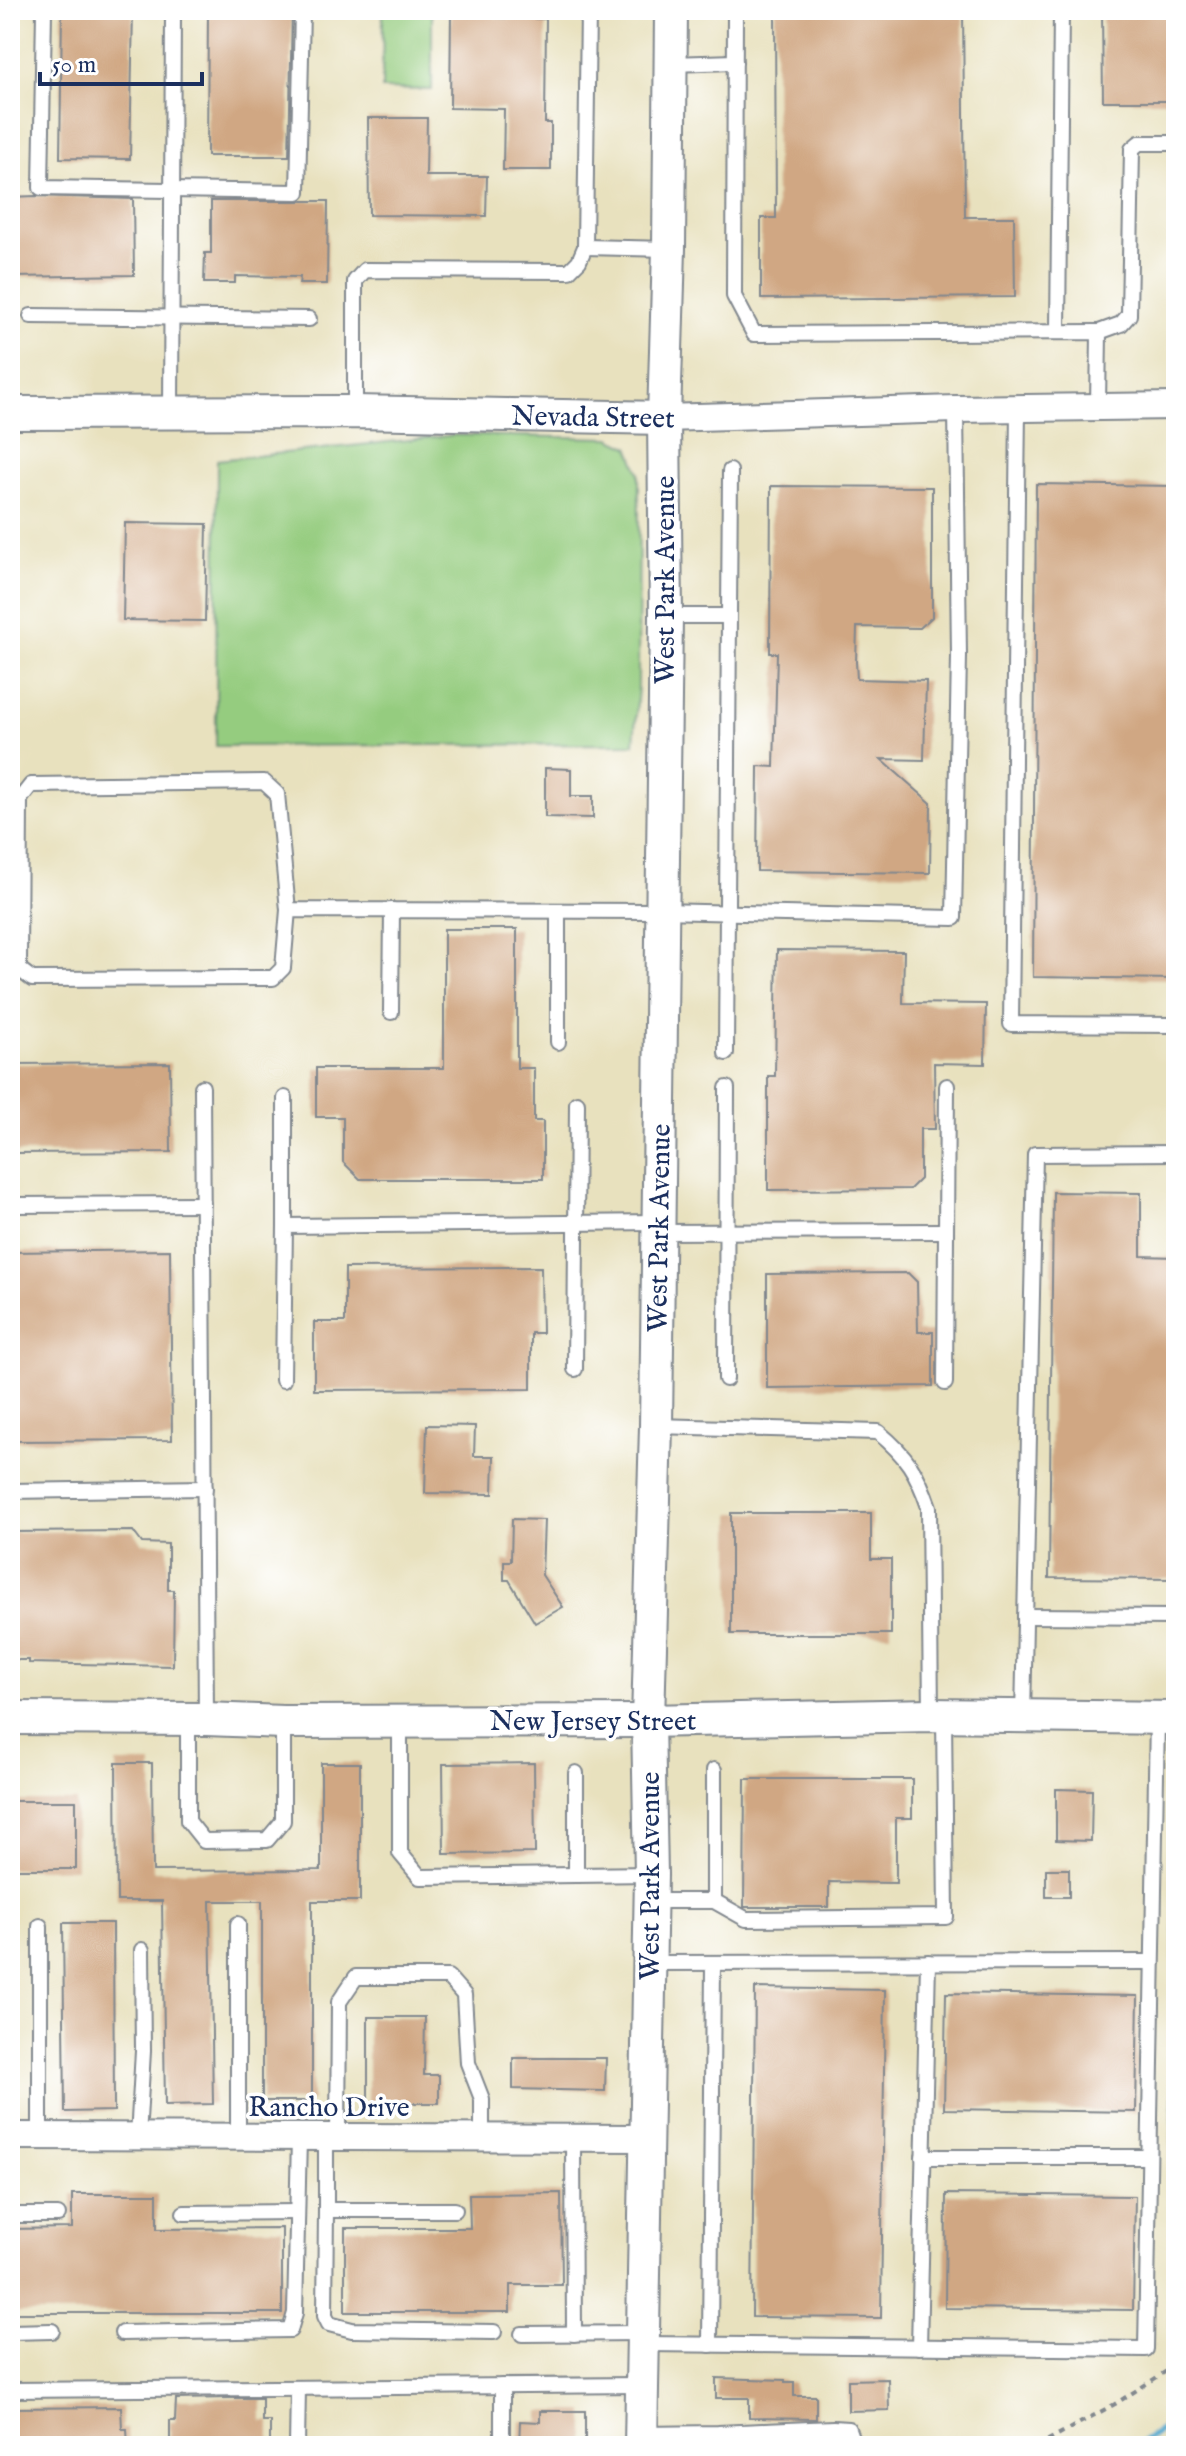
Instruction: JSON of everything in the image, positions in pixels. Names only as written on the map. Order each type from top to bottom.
[{"type":"street","name":"West Park Avenue","points":[[641,2440],[650,1888],[648,1721],[656,1426],[666,616],[664,418],[671,10]]},
{"type":"street","name":"Nevada Street","points":[[10,413],[355,412],[664,418],[1176,406]]},
{"type":"street","name":"New Jersey Street","points":[[10,1718],[283,1722],[648,1721],[938,1715],[1166,1718]]},
{"type":"street","name":"Rancho Drive","points":[[10,2136],[647,2138]]},
{"type":"lane","points":[[44,10],[41,188],[298,192],[302,10]]},
{"type":"lane","points":[[171,413],[173,10]]},
{"type":"lane","points":[[355,412],[355,281],[365,270],[569,271],[579,261],[585,247],[588,10]]},
{"type":"lane","points":[[735,10],[734,296],[754,334],[1099,332],[1121,324],[1129,315],[1132,149],[1139,143],[1176,143]]},
{"type":"lane","points":[[1058,332],[1061,10]]},
{"type":"lane","points":[[671,64],[735,62]]},
{"type":"lane","points":[[585,247],[669,249]]},
{"type":"lane","points":[[31,316],[309,319]]},
{"type":"lane","points":[[1098,407],[1099,332]]},
{"type":"lane","points":[[1018,408],[1011,1024],[1176,1025]]},
{"type":"lane","points":[[288,910],[662,911],[954,918],[959,656],[956,409]]},
{"type":"lane","points":[[726,1053],[730,471]]},
{"type":"lane","points":[[666,616],[729,616]]},
{"type":"lane","points":[[264,782],[277,794],[288,910],[283,968],[273,978],[32,979],[19,969],[20,799],[31,785],[264,782]]},
{"type":"lane","points":[[391,1012],[392,910]]},
{"type":"lane","points":[[558,912],[558,1042]]},
{"type":"lane","points":[[945,1383],[947,1086]]},
{"type":"lane","points":[[202,1087],[205,1488],[197,1719],[188,1821],[204,1841],[267,1840],[283,1821],[283,1722]]},
{"type":"lane","points":[[726,1379],[727,1088]]},
{"type":"lane","points":[[283,1380],[285,1098]]},
{"type":"lane","points":[[575,1369],[577,1103]]},
{"type":"lane","points":[[1023,1716],[1035,1154],[1176,1153]]},
{"type":"lane","points":[[10,1205],[203,1204]]},
{"type":"lane","points":[[285,1226],[575,1223],[727,1232],[946,1231]]},
{"type":"lane","points":[[400,1721],[400,1853],[420,1877],[576,1875],[714,1901],[746,1919],[946,1917],[929,1507],[920,1482],[902,1451],[878,1432],[656,1426]]},
{"type":"lane","points":[[10,1491],[205,1488]]},
{"type":"lane","points":[[1025,1616],[1176,1617]]},
{"type":"lane","points":[[522,2334],[574,2334],[710,2345],[1146,2349],[1152,1962],[1166,1718]]},
{"type":"lane","points":[[714,1770],[714,1901]]},
{"type":"lane","points":[[576,1773],[576,1875]]},
{"type":"lane","points":[[238,1924],[238,2138]]},
{"type":"lane","points":[[40,1926],[40,2137]]},
{"type":"lane","points":[[138,2137],[143,2051],[142,1950]]},
{"type":"lane","points":[[919,2347],[928,1962]]},
{"type":"lane","points":[[649,1963],[1152,1962]]},
{"type":"lane","points":[[710,2345],[713,1963]]},
{"type":"lane","points":[[482,2138],[482,2099],[468,2063],[464,1995],[448,1977],[356,1977],[339,2002],[326,2210],[325,2316],[329,2324],[352,2330],[494,2332]]},
{"type":"lane","points":[[122,2333],[290,2330],[295,2313],[299,2138]]},
{"type":"lane","points":[[573,2138],[574,2334]]},
{"type":"lane","points":[[923,2157],[1149,2157]]},
{"type":"lane","points":[[326,2210],[455,2210]]},
{"type":"lane","points":[[184,2213],[297,2212]]},
{"type":"lane","points":[[10,2215],[58,2215]]},
{"type":"lane","points":[[10,2332],[52,2331]]},
{"type":"lane","points":[[10,2390],[641,2385]]},
{"type":"lane","points":[[502,2386],[502,2446]]},
{"type":"lane","points":[[297,2446],[298,2388]]},
{"type":"lane","points":[[641,2440],[718,2440],[848,2429],[852,2446]]},
{"type":"path","points":[[1037,2446],[1115,2404],[1176,2365]]},
{"type":"green space","points":[[383,10],[432,10],[432,90],[382,89]]},
{"type":"green space","points":[[455,435],[610,438],[629,447],[639,473],[638,686],[634,744],[216,746],[217,460]]},
{"type":"green space","points":[[1175,1744],[1176,2354],[1170,2359]]},
{"type":"building","points":[[62,10],[133,10],[130,159],[60,158]]},
{"type":"building","points":[[208,10],[292,10],[289,156],[207,156]]},
{"type":"building","points":[[451,10],[496,10],[496,18],[546,19],[545,123],[551,123],[551,170],[503,170],[504,109],[450,108]]},
{"type":"building","points":[[775,10],[963,10],[965,217],[1014,217],[1015,297],[761,299],[761,218],[776,218]]},
{"type":"building","points":[[1102,10],[1176,10],[1176,101],[1103,101]]},
{"type":"building","points":[[368,118],[427,118],[426,176],[487,176],[486,216],[369,215]]},
{"type":"building","points":[[11,197],[133,199],[134,275],[12,277]]},
{"type":"building","points":[[211,201],[328,201],[327,284],[299,284],[300,277],[235,276],[235,283],[204,283],[205,253],[211,253]]},
{"type":"building","points":[[1036,484],[1176,486],[1176,979],[1033,977]]},
{"type":"building","points":[[771,486],[932,487],[932,617],[920,628],[857,627],[856,662],[857,679],[926,681],[924,760],[881,759],[931,803],[930,873],[757,871],[758,766],[774,767],[777,653],[770,653]]},
{"type":"building","points":[[125,523],[207,524],[205,621],[123,620]]},
{"type":"building","points":[[545,768],[571,769],[571,796],[593,796],[593,818],[545,817]]},
{"type":"building","points":[[444,929],[517,929],[517,1068],[534,1068],[534,1121],[543,1121],[543,1179],[360,1179],[343,1162],[343,1117],[316,1117],[316,1068],[444,1068]]},
{"type":"building","points":[[777,950],[904,951],[903,1003],[986,1004],[985,1064],[934,1063],[935,1129],[920,1129],[920,1179],[910,1189],[768,1190],[768,1076],[775,1076]]},
{"type":"building","points":[[170,1063],[171,1152],[10,1153],[10,1064]]},
{"type":"building","points":[[1053,1192],[1141,1193],[1141,1256],[1176,1257],[1176,1579],[1049,1578]]},
{"type":"building","points":[[170,1250],[172,1440],[10,1441],[10,1252]]},
{"type":"building","points":[[541,1267],[542,1333],[531,1333],[531,1389],[314,1390],[314,1322],[345,1322],[345,1268]]},
{"type":"building","points":[[908,1273],[917,1282],[918,1332],[933,1332],[933,1386],[767,1388],[767,1274]]},
{"type":"building","points":[[427,1425],[475,1426],[474,1456],[494,1456],[493,1494],[425,1493]]},
{"type":"building","points":[[731,1513],[871,1513],[871,1559],[891,1559],[891,1634],[731,1634]]},
{"type":"building","points":[[512,1519],[544,1520],[542,1575],[563,1607],[535,1623],[509,1580],[504,1580],[504,1561],[511,1561]]},
{"type":"building","points":[[133,1531],[142,1543],[168,1544],[168,1590],[174,1590],[173,1666],[10,1660],[10,1532]]},
{"type":"building","points":[[116,1763],[152,1763],[153,1871],[321,1870],[321,1763],[360,1763],[360,1901],[312,1901],[312,2101],[262,2101],[262,1901],[210,1901],[213,2104],[165,2105],[162,1901],[117,1901]]},
{"type":"building","points":[[534,1763],[535,1853],[444,1854],[443,1764]]},
{"type":"building","points":[[745,1779],[912,1779],[912,1818],[896,1818],[896,1883],[829,1882],[829,1907],[744,1907]]},
{"type":"building","points":[[1056,1789],[1092,1790],[1091,1841],[1056,1840]]},
{"type":"building","points":[[10,1801],[76,1801],[76,1869],[10,1869]]},
{"type":"building","points":[[1046,1869],[1069,1869],[1069,1897],[1046,1897]]},
{"type":"building","points":[[63,1923],[113,1923],[114,2111],[65,2112]]},
{"type":"building","points":[[755,1988],[885,1990],[881,2318],[752,2317]]},
{"type":"building","points":[[946,1993],[1138,1996],[1136,2112],[944,2109]]},
{"type":"building","points":[[368,2017],[425,2017],[424,2075],[439,2075],[439,2103],[368,2103]]},
{"type":"building","points":[[513,2058],[606,2058],[605,2091],[513,2089]]},
{"type":"building","points":[[561,2193],[562,2285],[510,2285],[510,2312],[345,2312],[345,2228],[470,2228],[469,2194]]},
{"type":"building","points":[[72,2194],[157,2194],[157,2229],[282,2228],[282,2313],[10,2313],[10,2229],[72,2228]]},
{"type":"building","points":[[946,2194],[1135,2196],[1133,2310],[945,2308]]},
{"type":"building","points":[[716,2378],[794,2382],[794,2396],[816,2396],[816,2419],[749,2418],[749,2398],[716,2398]]},
{"type":"building","points":[[888,2379],[889,2410],[848,2411],[848,2380]]},
{"type":"building","points":[[262,2398],[262,2421],[270,2421],[270,2446],[170,2446],[170,2421],[175,2421],[176,2399]]},
{"type":"building","points":[[121,2407],[122,2429],[127,2429],[128,2446],[10,2446],[12,2408]]},
{"type":"building","points":[[540,2411],[585,2411],[585,2446],[519,2446],[520,2421],[540,2422]]},
{"type":"waterway","points":[[1137,2446],[1176,2420]]}]
